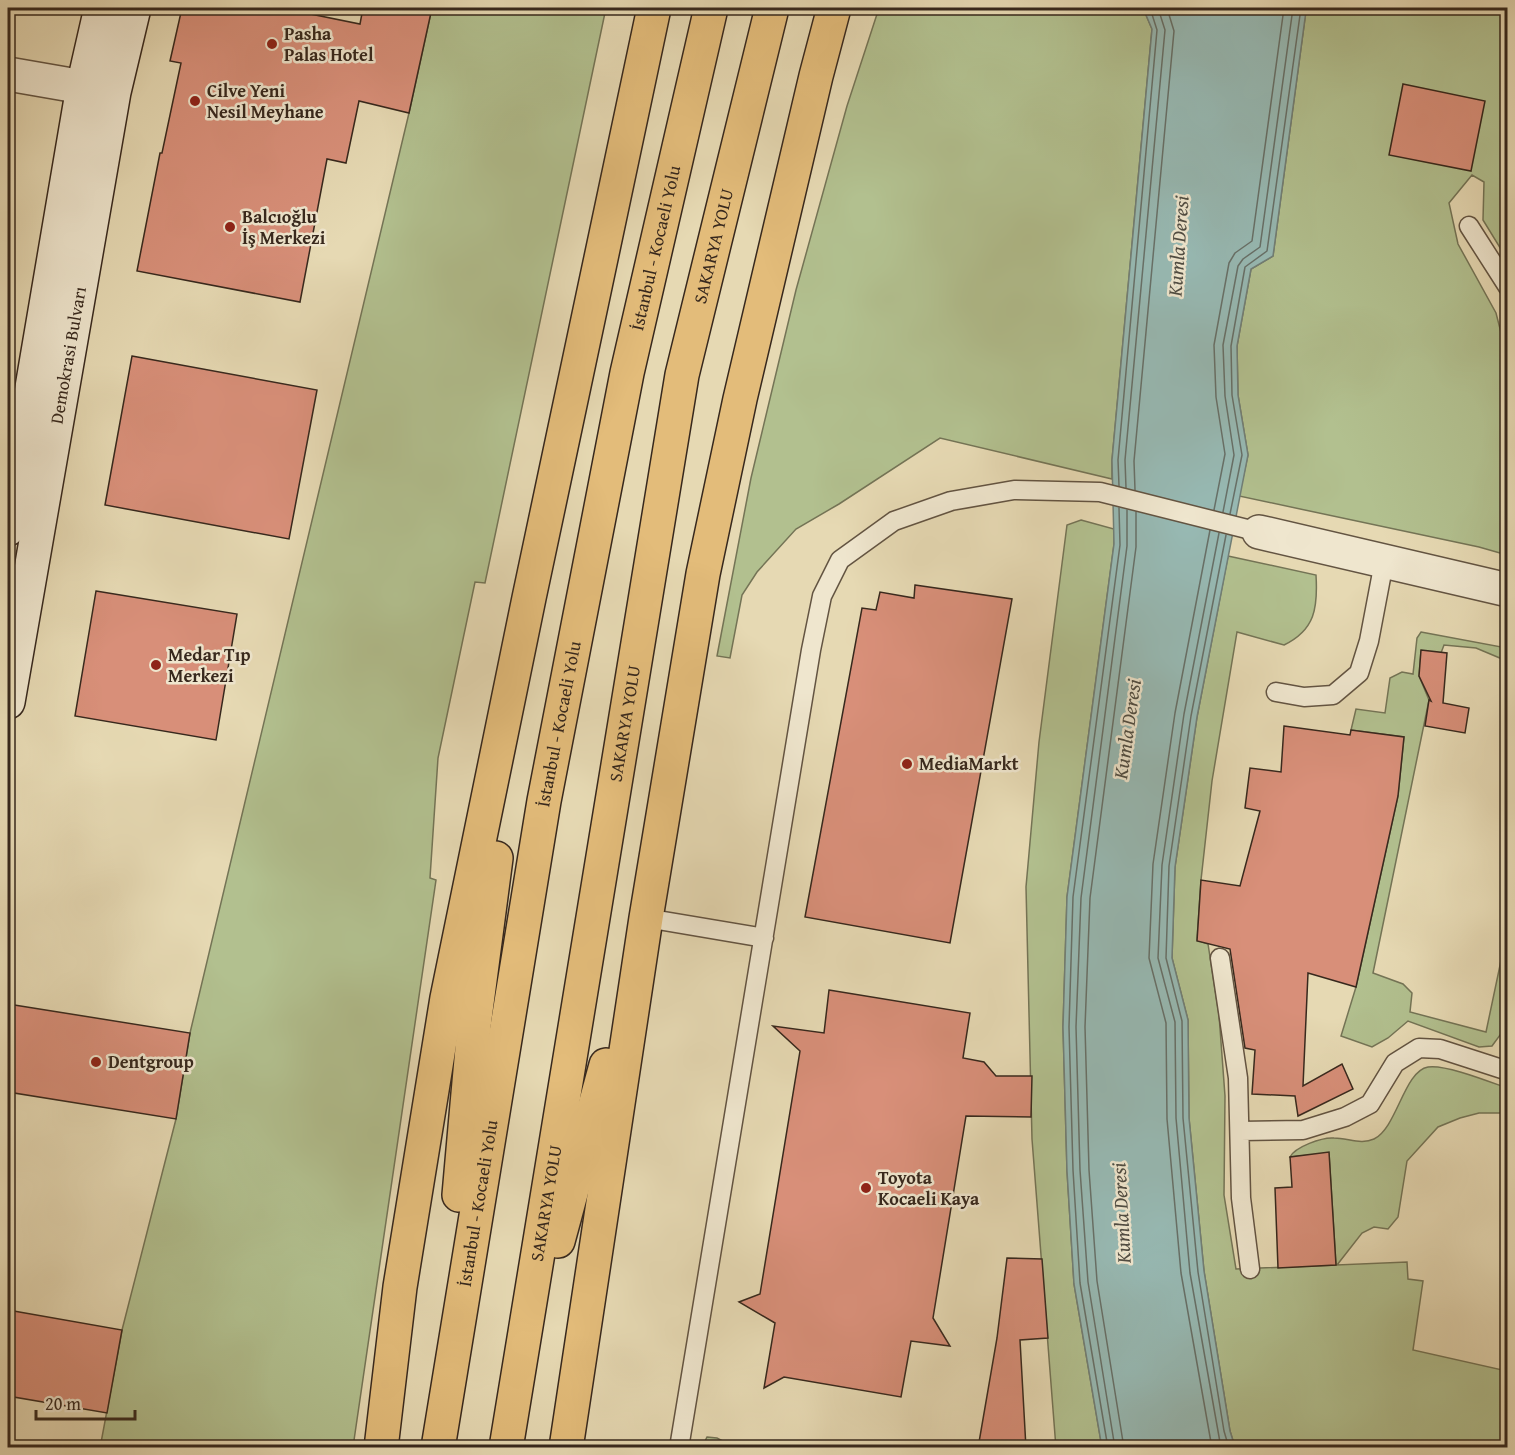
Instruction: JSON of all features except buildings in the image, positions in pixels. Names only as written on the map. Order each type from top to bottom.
[{"type":"highway","points":[[623,149],[636,8]]},
{"type":"highway","points":[[381,1448],[400,1287],[447,998],[654,8]]},
{"type":"highway","name":"İstanbul - Kocaeli Yolu","points":[[437,1448],[544,801],[627,373],[711,8]]},
{"type":"highway","name":"SAKARYA YOLU","points":[[508,1432],[682,375],[772,8]]},
{"type":"highway","points":[[566,1448],[646,918],[703,574],[740,399],[834,8]]},
{"type":"highway","points":[[816,76],[850,8]]},
{"type":"highway","points":[[437,1448],[474,1026],[529,598]]},
{"type":"highway","points":[[508,1432],[646,918]]},
{"type":"main road","name":"Demokrasi Bulvarı","points":[[8,702],[16,518],[98,90],[101,8]]},
{"type":"main road","name":"Demokrasi Bulvarı","points":[[98,90],[134,8]]},
{"type":"main road","points":[[8,74],[98,90]]},
{"type":"main road","points":[[1259,532],[1508,590]]},
{"type":"lane","points":[[1469,226],[1508,287]]},
{"type":"lane","points":[[679,1448],[811,650],[822,596],[840,560],[894,521],[951,501],[1014,490],[1100,492],[1259,532]]},
{"type":"lane","points":[[1276,692],[1304,697],[1333,695],[1359,673],[1369,641],[1384,562]]},
{"type":"lane","points":[[646,918],[764,938]]},
{"type":"lane","points":[[1220,958],[1237,1066],[1241,1198],[1250,1269]]},
{"type":"lane","points":[[1240,1131],[1303,1130],[1345,1118],[1370,1104],[1395,1063],[1419,1048],[1440,1049],[1508,1071]]},
{"type":"green space","points":[[432,8],[606,8],[485,583],[475,582],[438,758],[430,878],[436,880],[353,1447],[100,1448],[122,1330],[176,1119],[190,1033]]},
{"type":"green space","points":[[879,8],[1143,8],[1152,29],[1112,479],[940,438],[839,504],[796,529],[757,572],[742,595],[730,658],[717,656],[751,478],[796,290],[847,106]]},
{"type":"green space","points":[[1308,8],[1507,8],[1507,259],[1483,220],[1484,182],[1472,175],[1449,203],[1458,244],[1496,313],[1507,356],[1507,555],[1239,496],[1248,455],[1238,395],[1237,346],[1251,269],[1273,256]]},
{"type":"green space","points":[[1081,520],[1114,529],[1114,544],[1067,897],[1063,1027],[1067,1171],[1074,1284],[1102,1447],[1056,1448],[1032,1139],[1026,887],[1039,742],[1067,525]]},
{"type":"green space","points":[[1228,556],[1316,575],[1316,598],[1312,617],[1308,625],[1294,639],[1284,645],[1237,632],[1212,781],[1197,940],[1208,944],[1219,1015],[1225,1096],[1224,1195],[1236,1269],[1336,1265],[1329,1153],[1290,1157],[1297,1150],[1309,1143],[1329,1138],[1359,1141],[1374,1139],[1389,1124],[1413,1078],[1428,1067],[1445,1068],[1507,1088],[1507,1113],[1479,1113],[1438,1127],[1407,1161],[1398,1217],[1388,1229],[1374,1227],[1362,1233],[1337,1265],[1407,1262],[1408,1279],[1423,1281],[1413,1350],[1507,1371],[1507,1447],[1235,1447],[1230,1431],[1204,1271],[1189,1118],[1188,1020],[1172,958],[1175,867],[1197,717]]},
{"type":"green space","points":[[1421,632],[1507,648],[1507,661],[1476,648],[1444,645],[1441,653],[1421,651],[1419,676],[1429,700],[1373,973],[1403,984],[1412,993],[1410,1012],[1486,1032],[1507,932],[1507,987],[1501,1016],[1507,1018],[1507,1037],[1500,1035],[1492,1046],[1479,1047],[1408,1021],[1388,1038],[1372,1047],[1341,1036],[1356,987],[1398,796],[1404,737],[1351,730],[1356,709],[1385,713],[1390,678],[1402,672],[1413,674],[1417,638]]},
{"type":"green space","points":[[707,1437],[717,1438],[734,1447],[702,1447]]},
{"type":"water","name":"Kumla Deresi","points":[[1143,8],[1308,8],[1273,256],[1251,269],[1237,346],[1238,395],[1248,455],[1197,717],[1175,867],[1172,958],[1188,1020],[1189,1118],[1204,1271],[1230,1431],[1235,1447],[1102,1448],[1074,1284],[1067,1171],[1063,1027],[1067,897],[1114,544],[1112,460],[1152,29]]},
{"type":"place","name":"Pasha Palas Hotel","points":[[272,44]]},
{"type":"place","name":"Cilve Yeni Nesil Meyhane","points":[[195,101]]},
{"type":"place","name":"Balcıoğlu İş Merkezi","points":[[230,227]]},
{"type":"place","name":"Medar Tıp Merkezi","points":[[156,665]]},
{"type":"place","name":"MediaMarkt","points":[[907,764]]},
{"type":"place","name":"Dentgroup","points":[[96,1062]]},
{"type":"place","name":"Toyota Kocaeli Kaya","points":[[866,1188]]}]
